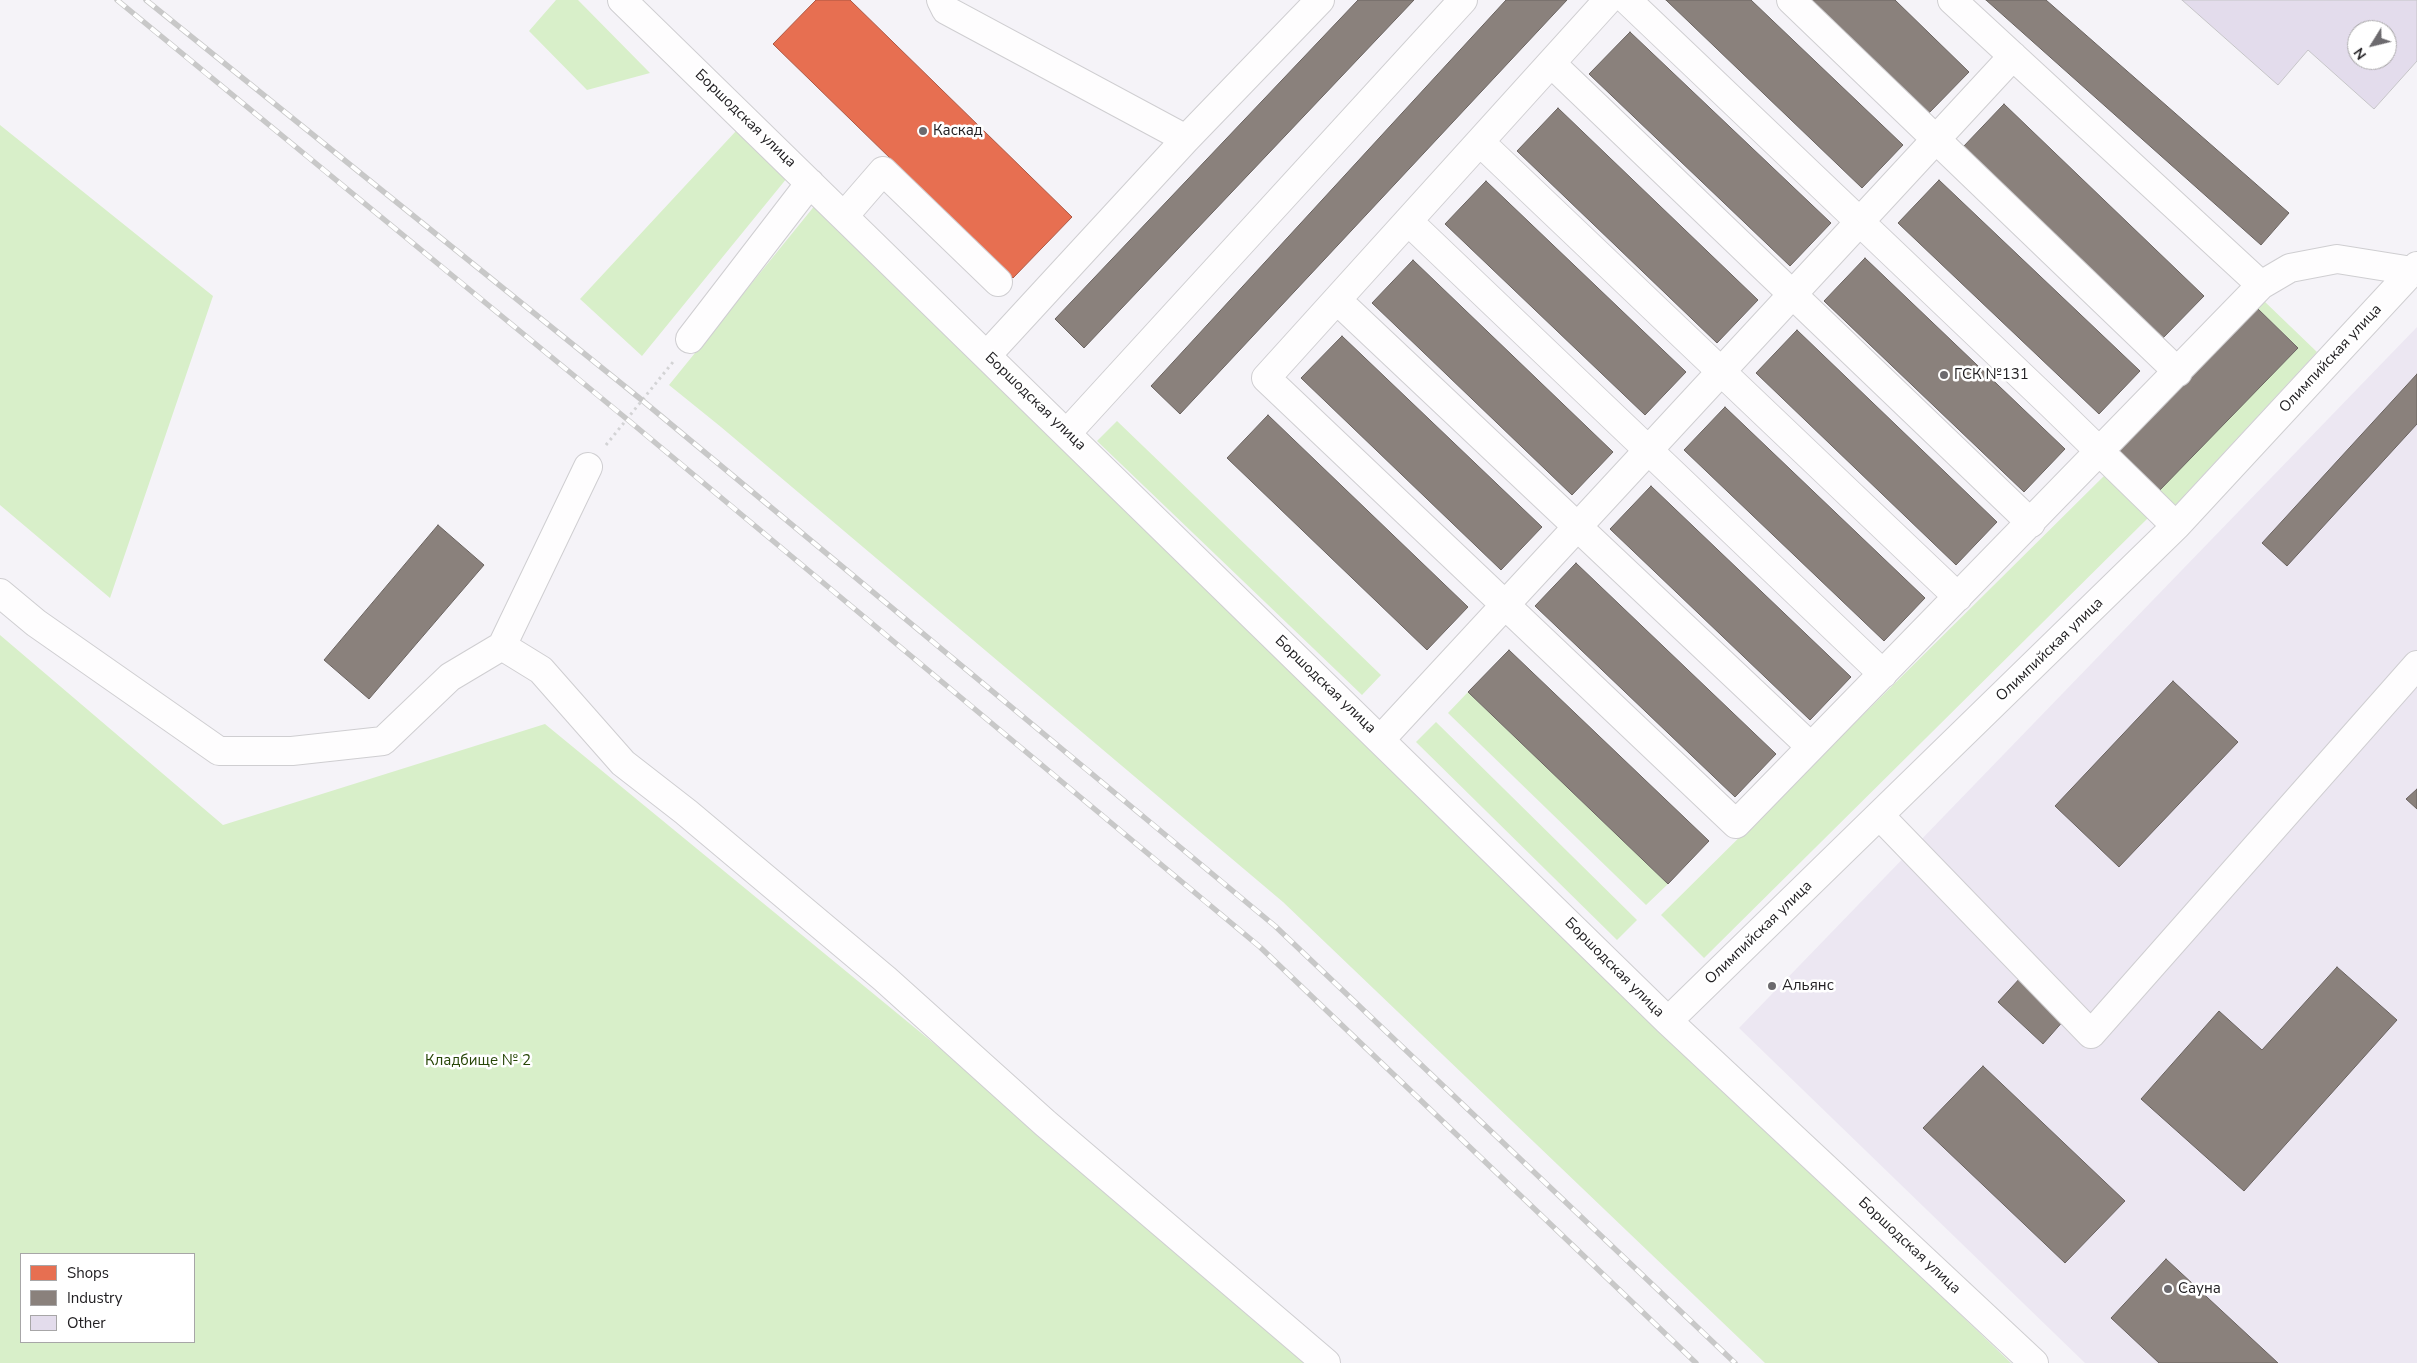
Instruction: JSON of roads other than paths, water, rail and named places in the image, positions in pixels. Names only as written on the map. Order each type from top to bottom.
[{"type":"street","name":"Боршодская улица","points":[[622,0],[1668,1021],[2034,1363]]},
{"type":"street","points":[[941,0],[946,10],[1186,139]]},
{"type":"street","points":[[987,355],[1186,139],[1320,0]]},
{"type":"street","points":[[1067,433],[1463,0]]},
{"type":"street","points":[[1608,0],[1266,378],[1736,824],[2262,285],[2290,268],[2337,259],[2414,269]]},
{"type":"street","points":[[1627,0],[2176,526]]},
{"type":"street","points":[[1791,0],[2178,372]]},
{"type":"street","points":[[1952,0],[2262,285]]},
{"type":"street","points":[[1380,739],[2013,56]]},
{"type":"street","points":[[1551,63],[2031,523]]},
{"type":"street","points":[[1480,142],[1958,597]]},
{"type":"street","points":[[844,216],[883,171],[998,282]]},
{"type":"street","points":[[690,339],[810,183]]},
{"type":"street","points":[[1408,221],[1883,674]]},
{"type":"street","name":"Олимпийская улица","points":[[1668,1021],[2176,526],[2414,269]]},
{"type":"street","points":[[1337,300],[1811,747]]},
{"type":"street","points":[[0,593],[36,623],[219,751],[292,751],[383,741],[450,677],[502,646],[588,467]]},
{"type":"street","points":[[502,646],[541,670],[623,763],[686,812],[885,979],[1045,1123],[1326,1363]]},
{"type":"street","points":[[1880,816],[2091,1034],[2417,665]]},
{"type":"railway","points":[[117,0],[628,420],[1260,947],[1696,1363]]},
{"type":"railway","points":[[146,0],[643,401],[1275,926],[1735,1363]]},
{"type":"place","name":"Каскад","points":[[923,131]]},
{"type":"place","name":"ГСК №131","points":[[1944,375]]},
{"type":"place","name":"Альянс","points":[[1772,986]]},
{"type":"place","name":"Сауна","points":[[2168,1289]]},
{"type":"park label","name":"Кладбище № 2","points":[[478,1061]]}]
